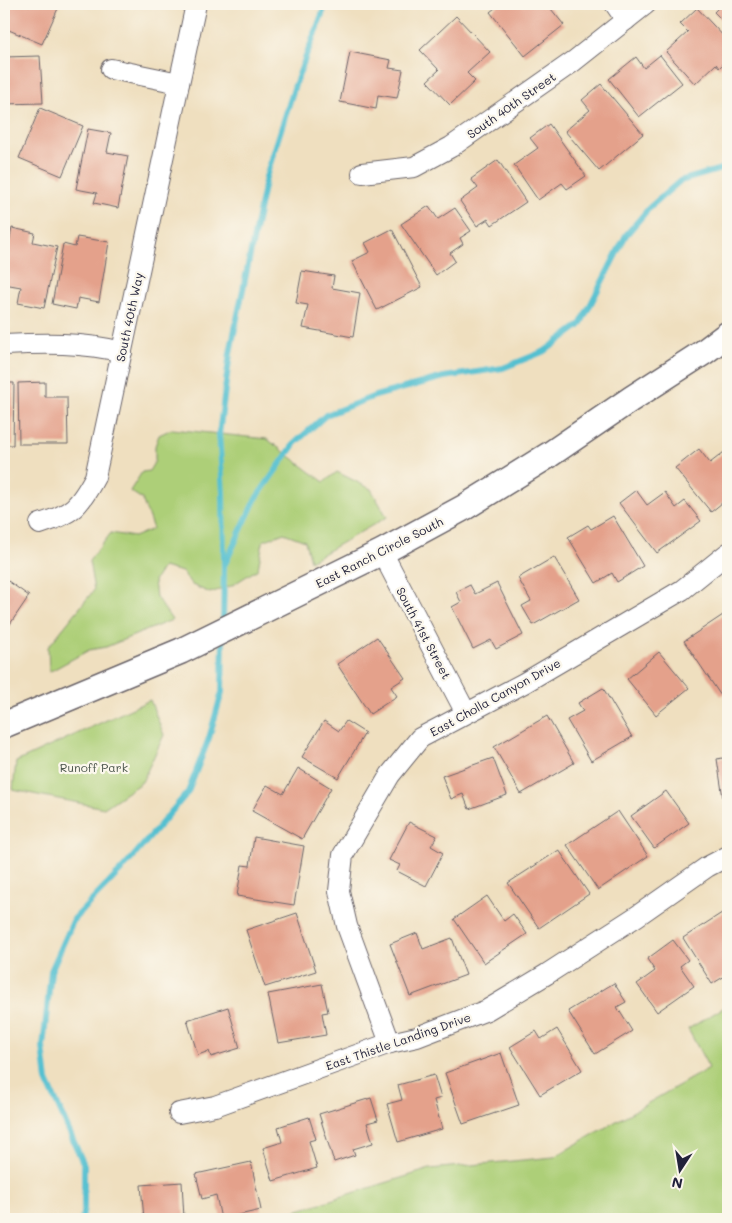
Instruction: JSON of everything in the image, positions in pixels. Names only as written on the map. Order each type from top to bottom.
[{"type":"street","name":"South 40th Way","points":[[40,524],[61,517],[77,506],[94,478],[196,4]]},
{"type":"street","name":"South 40th Street","points":[[362,173],[414,166],[451,147],[574,61],[621,12],[646,4]]},
{"type":"street","points":[[111,69],[179,83]]},
{"type":"street","name":"East Ranch Circle South","points":[[4,725],[181,651],[382,552],[465,507],[549,455],[728,334]]},
{"type":"street","points":[[4,345],[35,344],[102,347],[122,352]]},
{"type":"street","name":"South 41st Street","points":[[382,552],[466,713]]},
{"type":"street","name":"East Cholla Canyon Drive","points":[[390,1044],[347,926],[338,891],[343,855],[390,775],[420,738],[524,683],[682,590],[728,553]]},
{"type":"street","name":"East Thistle Landing Drive","points":[[179,1113],[215,1106],[390,1044],[417,1037],[487,1010],[637,916],[707,867],[728,856]]},
{"type":"green space","points":[[172,429],[267,439],[324,482],[337,472],[371,489],[387,517],[310,561],[305,541],[284,533],[263,541],[258,569],[231,586],[210,593],[192,585],[182,572],[163,567],[154,581],[156,597],[172,620],[106,647],[89,650],[49,672],[48,647],[94,590],[89,561],[111,533],[134,537],[153,529],[142,499],[130,491],[142,472],[149,471],[155,461],[155,446],[159,435]]},
{"type":"green space","name":"Runoff Park","points":[[150,700],[164,735],[142,782],[104,808],[13,790],[16,762]]},
{"type":"green space","points":[[728,1005],[728,1219],[273,1219],[430,1169],[554,1157],[709,1068],[688,1029]]},
{"type":"building","points":[[4,4],[60,4],[42,44],[4,28]]},
{"type":"building","points":[[500,4],[547,4],[564,25],[525,56],[490,12]]},
{"type":"building","points":[[722,4],[728,4],[728,26],[714,12]]},
{"type":"building","points":[[697,8],[728,41],[728,59],[719,68],[716,64],[695,84],[666,52],[688,32],[680,24]]},
{"type":"building","points":[[456,16],[490,52],[467,73],[475,81],[450,105],[427,81],[439,70],[420,50]]},
{"type":"building","points":[[350,52],[391,60],[389,68],[403,70],[397,98],[378,95],[376,109],[340,102]]},
{"type":"building","points":[[660,55],[682,83],[639,117],[609,79],[636,57],[644,68]]},
{"type":"building","points":[[40,56],[43,103],[4,104],[4,57]]},
{"type":"building","points":[[601,84],[643,134],[599,171],[565,131],[590,110],[582,100]]},
{"type":"building","points":[[40,108],[83,126],[62,176],[19,158]]},
{"type":"building","points":[[549,124],[586,176],[567,189],[562,183],[538,200],[514,165],[538,148],[530,138]]},
{"type":"building","points":[[88,129],[111,133],[107,152],[128,156],[118,208],[94,203],[97,193],[76,189]]},
{"type":"building","points":[[498,160],[526,202],[492,225],[488,219],[477,226],[460,201],[478,188],[471,179]]},
{"type":"building","points":[[429,206],[438,219],[455,208],[471,231],[460,238],[463,244],[450,253],[455,261],[436,275],[401,224]]},
{"type":"building","points":[[12,228],[35,233],[33,242],[57,247],[44,308],[18,303],[21,287],[4,284],[4,267]]},
{"type":"building","points":[[392,229],[422,287],[377,310],[352,261],[370,252],[365,243]]},
{"type":"building","points":[[77,237],[109,242],[99,302],[78,298],[76,309],[52,304],[63,244],[75,247]]},
{"type":"building","points":[[302,271],[334,276],[332,288],[360,293],[353,337],[303,328],[308,305],[296,303]]},
{"type":"building","points":[[45,382],[45,397],[67,397],[68,444],[19,444],[18,383]]},
{"type":"building","points":[[4,383],[14,383],[13,445],[4,445]]},
{"type":"building","points":[[699,449],[710,463],[728,449],[728,498],[711,512],[675,468]]},
{"type":"building","points":[[636,490],[647,505],[665,492],[676,508],[685,501],[701,521],[657,553],[619,503]]},
{"type":"building","points":[[613,516],[643,566],[617,582],[612,573],[596,583],[568,537],[588,525],[591,529]]},
{"type":"building","points":[[554,557],[579,599],[533,625],[522,606],[531,601],[518,578]]},
{"type":"building","points":[[8,581],[29,596],[4,633],[4,588]]},
{"type":"building","points":[[497,583],[523,635],[496,649],[491,640],[473,649],[452,607],[461,602],[456,592],[470,585],[475,594]]},
{"type":"building","points":[[723,615],[728,623],[728,691],[721,696],[684,641]]},
{"type":"building","points":[[377,637],[405,678],[391,687],[397,696],[370,714],[337,664]]},
{"type":"building","points":[[659,652],[689,688],[656,715],[627,679]]},
{"type":"building","points":[[603,688],[632,737],[591,761],[567,720],[583,711],[578,703]]},
{"type":"building","points":[[547,716],[574,763],[521,794],[494,747]]},
{"type":"building","points":[[324,721],[339,731],[346,721],[365,733],[338,778],[302,757]]},
{"type":"building","points":[[728,757],[728,797],[723,798],[717,759]]},
{"type":"building","points":[[493,758],[507,795],[469,809],[463,794],[451,799],[442,776]]},
{"type":"building","points":[[298,768],[331,788],[302,839],[252,811],[267,785],[283,794]]},
{"type":"building","points":[[666,791],[689,823],[654,848],[631,816]]},
{"type":"building","points":[[618,811],[648,856],[598,890],[567,845]]},
{"type":"building","points":[[409,822],[437,836],[431,846],[443,853],[426,886],[397,871],[400,865],[389,860]]},
{"type":"building","points":[[254,837],[304,846],[294,905],[237,896],[242,865],[250,866]]},
{"type":"building","points":[[559,850],[589,894],[539,928],[508,883]]},
{"type":"building","points":[[487,896],[504,921],[513,914],[527,934],[484,963],[454,919]]},
{"type":"building","points":[[728,909],[728,974],[712,984],[683,938]]},
{"type":"building","points":[[297,913],[316,971],[265,987],[246,930]]},
{"type":"building","points":[[417,933],[423,949],[452,938],[466,975],[410,996],[390,944]]},
{"type":"building","points":[[673,940],[688,960],[680,966],[694,986],[657,1012],[637,984],[655,971],[647,959]]},
{"type":"building","points":[[614,983],[626,1002],[617,1007],[632,1031],[595,1054],[568,1011]]},
{"type":"building","points":[[322,984],[328,1012],[322,1013],[326,1035],[278,1043],[268,994]]},
{"type":"building","points":[[228,1007],[240,1048],[211,1057],[209,1051],[198,1055],[187,1020]]},
{"type":"building","points":[[557,1029],[582,1070],[540,1095],[510,1047],[536,1031],[541,1039]]},
{"type":"building","points":[[501,1053],[519,1105],[463,1124],[445,1073]]},
{"type":"building","points":[[434,1075],[441,1098],[434,1100],[442,1129],[398,1142],[387,1104],[402,1100],[398,1085]]},
{"type":"building","points":[[371,1098],[378,1120],[367,1123],[373,1143],[353,1149],[355,1155],[334,1162],[319,1114]]},
{"type":"building","points":[[309,1117],[316,1139],[309,1141],[317,1168],[273,1181],[263,1148],[282,1142],[278,1127]]},
{"type":"building","points":[[251,1162],[261,1210],[221,1219],[216,1195],[202,1199],[196,1174]]},
{"type":"building","points":[[182,1182],[184,1219],[144,1219],[141,1185]]},
{"type":"waterway","points":[[223,624],[223,493],[219,434],[230,353],[266,177],[295,85],[326,4]]},
{"type":"waterway","points":[[225,564],[255,500],[295,443],[326,415],[375,396],[444,377],[503,368],[545,351],[580,325],[626,235],[650,207],[680,181],[728,167]]},
{"type":"waterway","points":[[82,1219],[84,1207],[84,1165],[47,1081],[43,1047],[51,971],[74,919],[127,864],[188,792],[209,738],[222,692],[223,636]]}]
